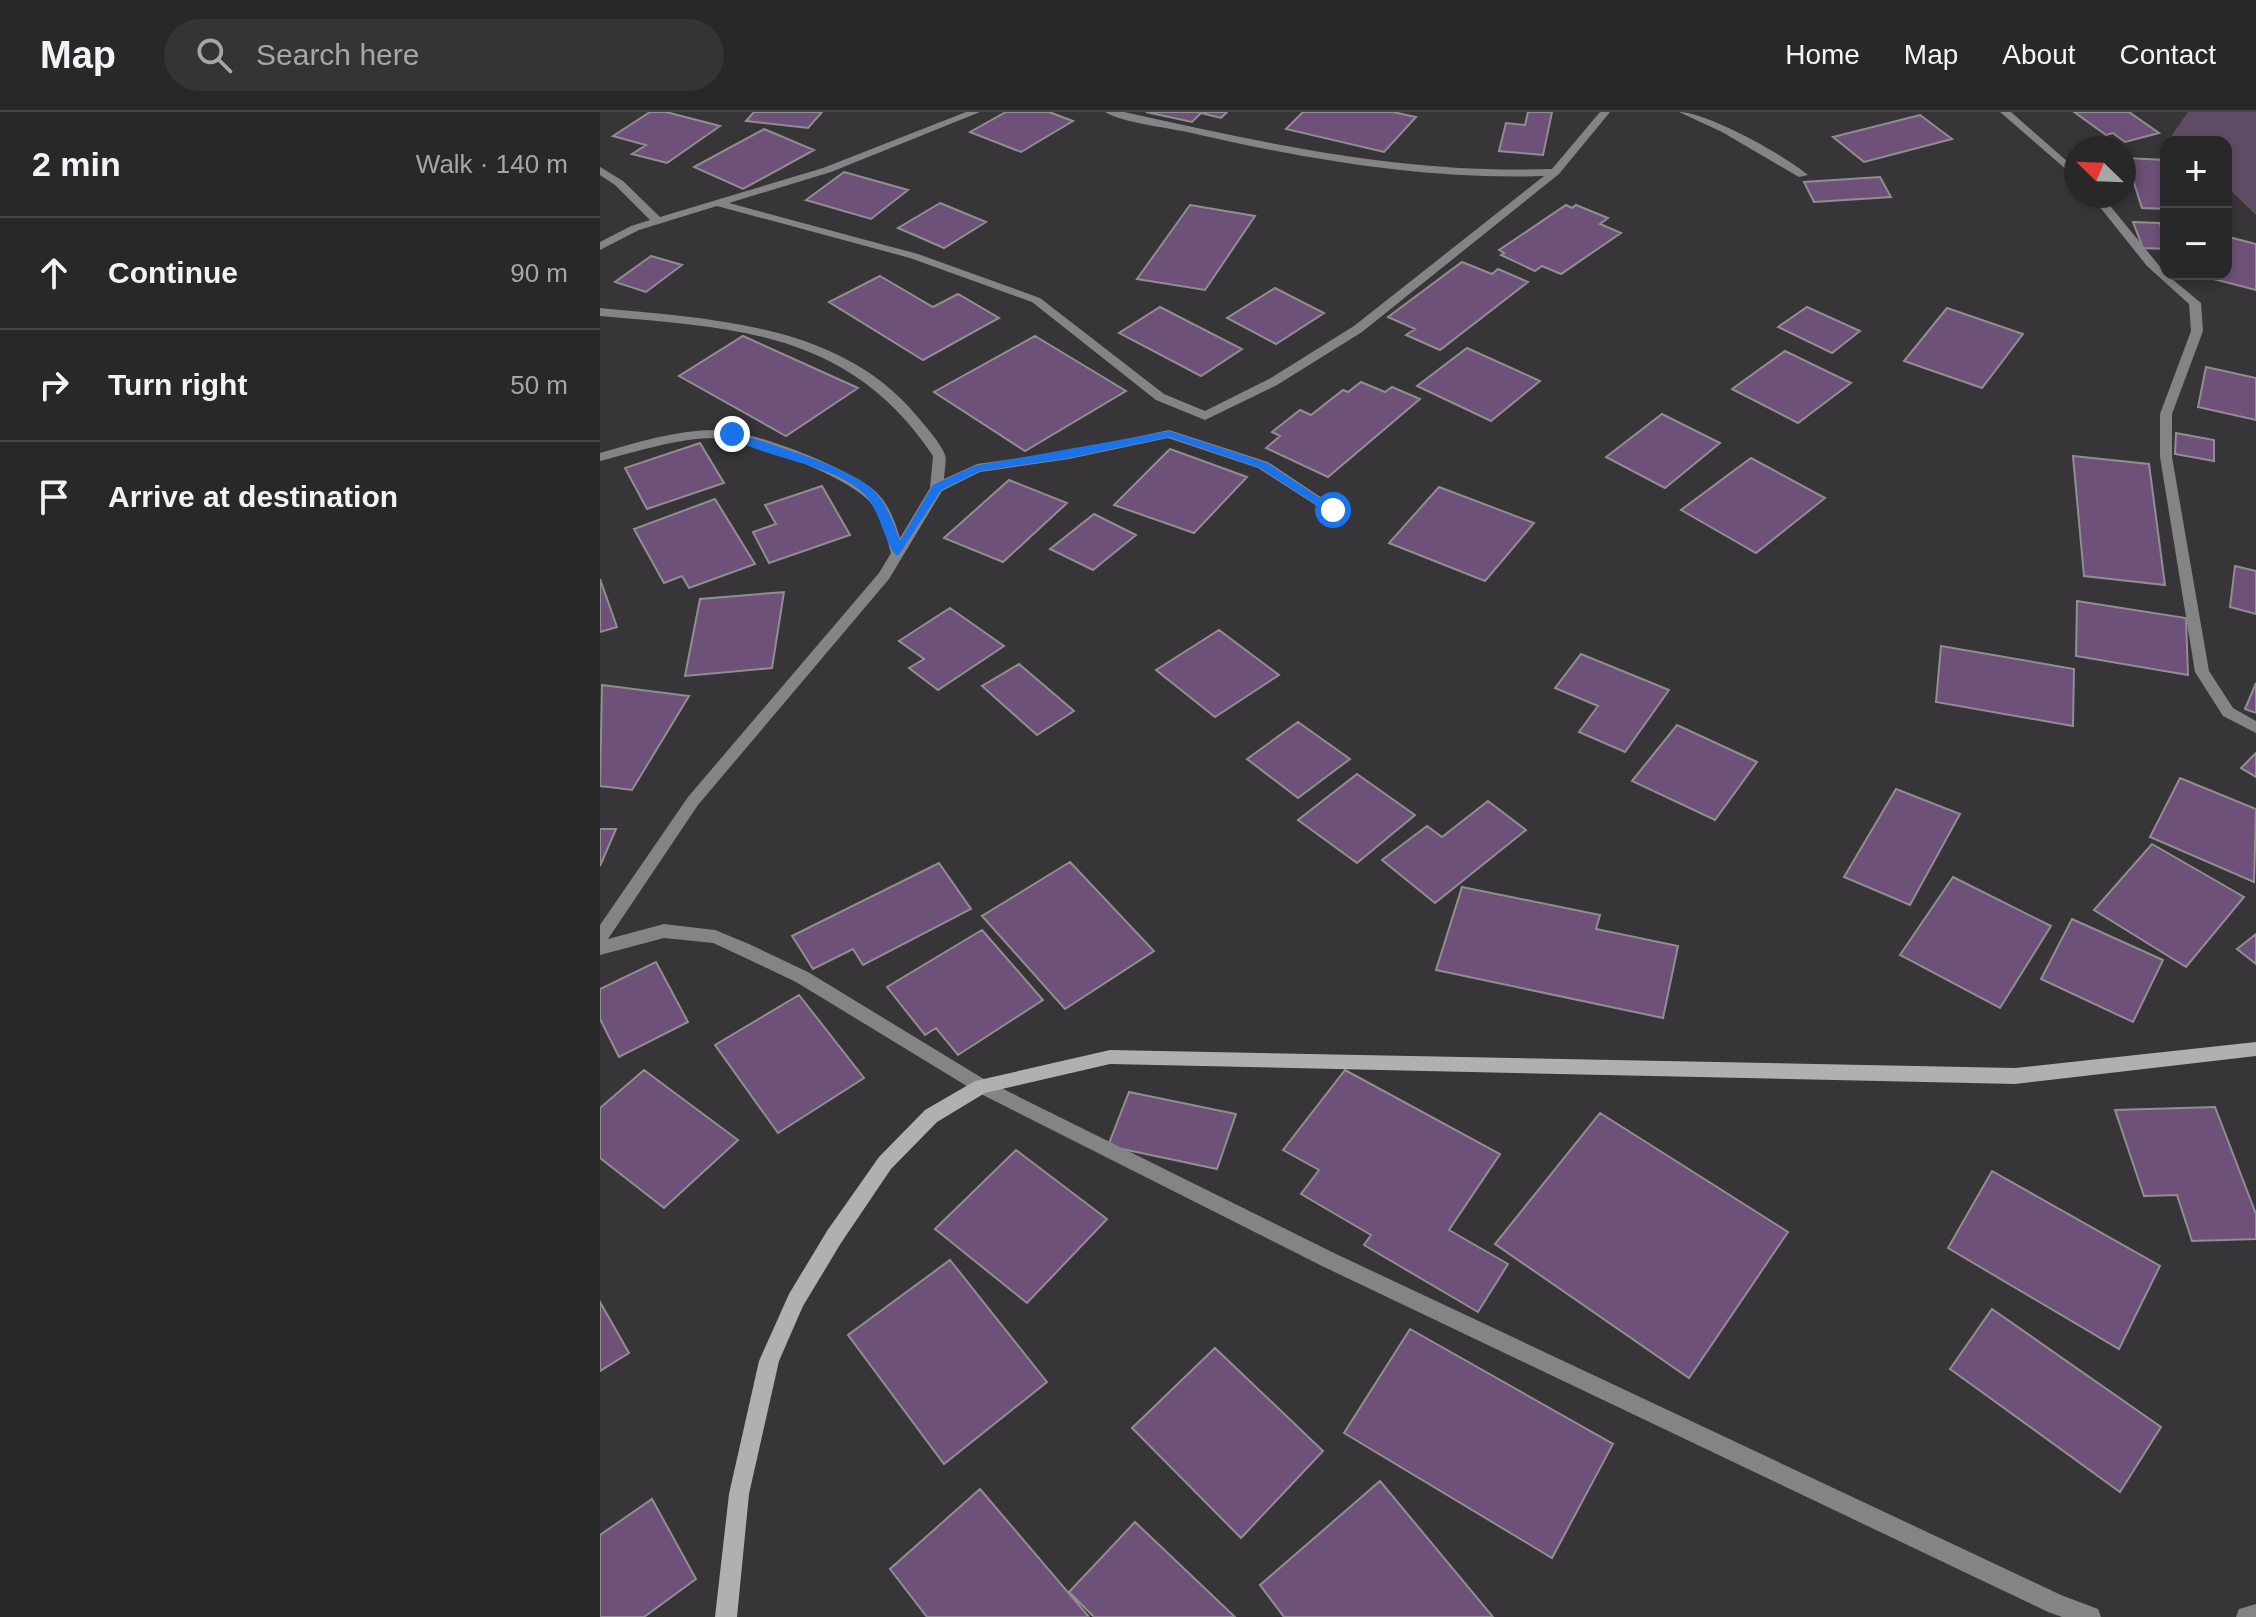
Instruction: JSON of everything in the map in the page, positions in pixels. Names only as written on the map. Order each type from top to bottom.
[{"type":"main road","points":[[726,1617],[739,1494],[769,1361],[796,1300],[885,1163],[931,1116],[981,1086],[1110,1057],[2015,1076],[2256,1049]]},
{"type":"street","points":[[600,247],[635,228],[827,170],[975,112]]},
{"type":"street","points":[[1110,112],[1305,154],[1377,165],[1521,174],[1555,172]]},
{"type":"street","points":[[717,203],[914,256],[1036,300],[1160,397],[1205,416],[1273,382],[1358,329],[1555,172],[1605,112]]},
{"type":"street","points":[[1684,112],[1726,130],[1803,175]]},
{"type":"street","points":[[2005,112],[2064,164]]},
{"type":"street","points":[[600,170],[629,192],[658,221]]},
{"type":"street","points":[[2106,208],[2151,264],[2195,303],[2197,331],[2166,414],[2166,457],[2202,672],[2228,712],[2256,728]]},
{"type":"street","points":[[600,312],[752,327],[818,348],[862,374],[898,403],[915,421],[939,456],[937,488],[884,576],[693,801],[600,938]]},
{"type":"street","points":[[600,457],[655,442],[732,434],[837,474],[870,493],[887,520],[898,553]]},
{"type":"street","points":[[937,488],[977,468],[1069,455],[1169,434],[1263,465],[1333,510]]},
{"type":"street","points":[[600,948],[664,931],[715,937],[802,977],[981,1086],[1343,1267],[2056,1604],[2090,1617]]},
{"type":"street","points":[[2247,1617],[2256,1615]]},
{"type":"shaded area","points":[[2188,112],[2256,112],[2256,215],[2232,192],[2232,136],[2172,135]]},
{"type":"building","points":[[650,112],[666,112],[720,126],[667,163],[632,154],[646,145],[613,136]]},
{"type":"building","points":[[754,112],[822,112],[808,128],[746,121]]},
{"type":"building","points":[[1006,112],[1049,112],[1073,121],[1021,152],[970,132]]},
{"type":"building","points":[[1146,112],[1227,112],[1221,118],[1201,113],[1192,122]]},
{"type":"building","points":[[1303,112],[1393,112],[1416,117],[1384,152],[1286,129]]},
{"type":"building","points":[[1528,112],[1552,112],[1543,155],[1499,151],[1506,123],[1525,125]]},
{"type":"building","points":[[2074,112],[2129,112],[2159,133],[2136,139],[2136,136],[2106,135]]},
{"type":"building","points":[[1920,115],[1952,139],[1864,162],[1833,137]]},
{"type":"building","points":[[764,129],[814,150],[743,189],[694,167]]},
{"type":"building","points":[[2136,158],[2160,160],[2160,209],[2142,208],[2136,189]]},
{"type":"building","points":[[844,172],[908,190],[871,219],[806,200]]},
{"type":"building","points":[[1880,177],[1891,197],[1814,202],[1804,182]]},
{"type":"building","points":[[940,203],[986,222],[944,248],[898,228]]},
{"type":"building","points":[[1190,205],[1255,216],[1205,290],[1137,279]]},
{"type":"building","points":[[1566,205],[1572,208],[1576,205],[1608,218],[1600,224],[1621,233],[1561,274],[1542,266],[1535,271],[1501,255],[1504,253],[1499,250]]},
{"type":"building","points":[[2133,222],[2160,223],[2160,249],[2143,248]]},
{"type":"building","points":[[2232,238],[2256,244],[2256,290],[2218,280],[2232,280]]},
{"type":"building","points":[[651,256],[682,265],[646,292],[615,282]]},
{"type":"building","points":[[1462,262],[1492,274],[1498,269],[1528,282],[1440,350],[1406,335],[1415,329],[1388,317]]},
{"type":"building","points":[[880,276],[933,307],[958,294],[999,318],[923,360],[829,302]]},
{"type":"building","points":[[1275,288],[1324,313],[1276,344],[1227,318]]},
{"type":"building","points":[[1160,307],[1242,349],[1201,376],[1119,333]]},
{"type":"building","points":[[1807,307],[1860,331],[1832,353],[1778,327]]},
{"type":"building","points":[[1947,308],[2023,334],[1982,388],[1904,361]]},
{"type":"building","points":[[743,336],[858,388],[786,436],[679,376]]},
{"type":"building","points":[[1035,336],[1126,391],[1025,451],[934,392]]},
{"type":"building","points":[[1467,348],[1540,381],[1491,421],[1417,386]]},
{"type":"building","points":[[1785,351],[1851,383],[1798,423],[1732,389]]},
{"type":"building","points":[[2206,367],[2256,378],[2256,420],[2198,407]]},
{"type":"building","points":[[1361,382],[1385,392],[1392,387],[1420,399],[1328,477],[1266,448],[1280,436],[1272,432],[1300,410],[1311,415],[1343,390],[1348,392]]},
{"type":"building","points":[[1662,414],[1720,443],[1665,488],[1606,457]]},
{"type":"building","points":[[2176,433],[2214,440],[2214,461],[2175,454]]},
{"type":"building","points":[[700,443],[724,483],[647,509],[625,468]]},
{"type":"building","points":[[1170,449],[1247,477],[1194,533],[1114,505]]},
{"type":"building","points":[[2073,456],[2149,464],[2165,585],[2084,576]]},
{"type":"building","points":[[1751,458],[1825,498],[1756,553],[1681,510]]},
{"type":"building","points":[[1009,480],[1067,503],[1003,562],[944,538]]},
{"type":"building","points":[[822,486],[850,535],[769,563],[753,532],[776,524],[765,505]]},
{"type":"building","points":[[1439,487],[1534,523],[1485,581],[1389,543]]},
{"type":"building","points":[[715,499],[755,564],[689,588],[682,576],[664,583],[634,529]]},
{"type":"building","points":[[1094,514],[1136,535],[1093,570],[1050,549]]},
{"type":"building","points":[[2235,566],[2256,571],[2256,614],[2230,607]]},
{"type":"building","points":[[600,579],[617,627],[600,632]]},
{"type":"building","points":[[784,592],[772,668],[685,676],[700,599]]},
{"type":"building","points":[[2077,601],[2186,618],[2188,675],[2076,656]]},
{"type":"building","points":[[950,608],[1004,646],[938,690],[909,668],[924,659],[899,641]]},
{"type":"building","points":[[1219,630],[1279,675],[1215,717],[1156,670]]},
{"type":"building","points":[[1941,646],[2074,669],[2073,726],[1936,702]]},
{"type":"building","points":[[1581,654],[1669,690],[1625,752],[1579,732],[1598,706],[1555,688]]},
{"type":"building","points":[[1019,664],[1074,711],[1037,735],[982,686]]},
{"type":"building","points":[[2256,683],[2256,713],[2245,709]]},
{"type":"building","points":[[602,685],[689,696],[632,790],[600,786]]},
{"type":"building","points":[[1298,722],[1350,759],[1298,798],[1247,759]]},
{"type":"building","points":[[1677,725],[1757,762],[1715,820],[1632,781]]},
{"type":"building","points":[[2256,753],[2256,777],[2241,768]]},
{"type":"building","points":[[1357,774],[1415,815],[1357,863],[1298,820]]},
{"type":"building","points":[[2180,778],[2256,809],[2254,882],[2150,837]]},
{"type":"building","points":[[1896,789],[1960,814],[1910,905],[1844,877]]},
{"type":"building","points":[[1488,801],[1526,830],[1435,903],[1382,860],[1427,826],[1442,837]]},
{"type":"building","points":[[600,829],[616,829],[600,866]]},
{"type":"building","points":[[2152,844],[2244,897],[2186,967],[2094,910]]},
{"type":"building","points":[[1070,862],[1154,951],[1065,1009],[982,916]]},
{"type":"building","points":[[939,863],[971,909],[863,965],[853,949],[813,969],[792,936]]},
{"type":"building","points":[[1953,877],[2051,926],[2000,1008],[1900,955]]},
{"type":"building","points":[[1462,887],[1600,915],[1596,929],[1678,946],[1663,1018],[1436,970]]},
{"type":"building","points":[[2072,919],[2163,960],[2133,1022],[2041,979]]},
{"type":"building","points":[[982,930],[1043,1000],[958,1055],[936,1028],[925,1035],[887,987]]},
{"type":"building","points":[[2256,934],[2256,964],[2237,949]]},
{"type":"building","points":[[656,962],[688,1022],[619,1057],[600,1019],[600,989]]},
{"type":"building","points":[[799,995],[864,1078],[778,1133],[715,1045]]},
{"type":"building","points":[[644,1070],[738,1140],[664,1208],[600,1158],[600,1108]]},
{"type":"building","points":[[1345,1070],[1500,1154],[1449,1230],[1508,1264],[1478,1312],[1364,1245],[1371,1235],[1301,1194],[1319,1170],[1283,1150]]},
{"type":"building","points":[[1129,1092],[1236,1114],[1217,1169],[1108,1146]]},
{"type":"building","points":[[2215,1107],[2256,1214],[2256,1239],[2192,1241],[2177,1195],[2144,1196],[2115,1110]]},
{"type":"building","points":[[1600,1113],[1788,1232],[1689,1378],[1495,1244]]},
{"type":"building","points":[[1016,1150],[1107,1219],[1027,1303],[935,1229]]},
{"type":"building","points":[[1992,1171],[2160,1266],[2119,1349],[1948,1248]]},
{"type":"building","points":[[950,1260],[1047,1382],[944,1464],[848,1335]]},
{"type":"building","points":[[600,1302],[629,1353],[600,1371]]},
{"type":"building","points":[[1992,1309],[2161,1427],[2120,1492],[1950,1369]]},
{"type":"building","points":[[1410,1329],[1613,1444],[1552,1558],[1344,1433]]},
{"type":"building","points":[[1215,1348],[1323,1451],[1241,1538],[1132,1428]]},
{"type":"building","points":[[1380,1481],[1493,1617],[1284,1617],[1260,1585]]},
{"type":"building","points":[[980,1489],[1089,1617],[927,1617],[890,1569]]},
{"type":"building","points":[[652,1499],[696,1579],[644,1617],[600,1617],[600,1535]]},
{"type":"building","points":[[1135,1522],[1235,1617],[1094,1617],[1069,1592]]},
{"type":"route","points":[[732,434],[837,474],[870,493],[887,520],[898,553],[937,488],[977,468],[1069,455],[1169,434],[1263,465],[1333,510]]}]
